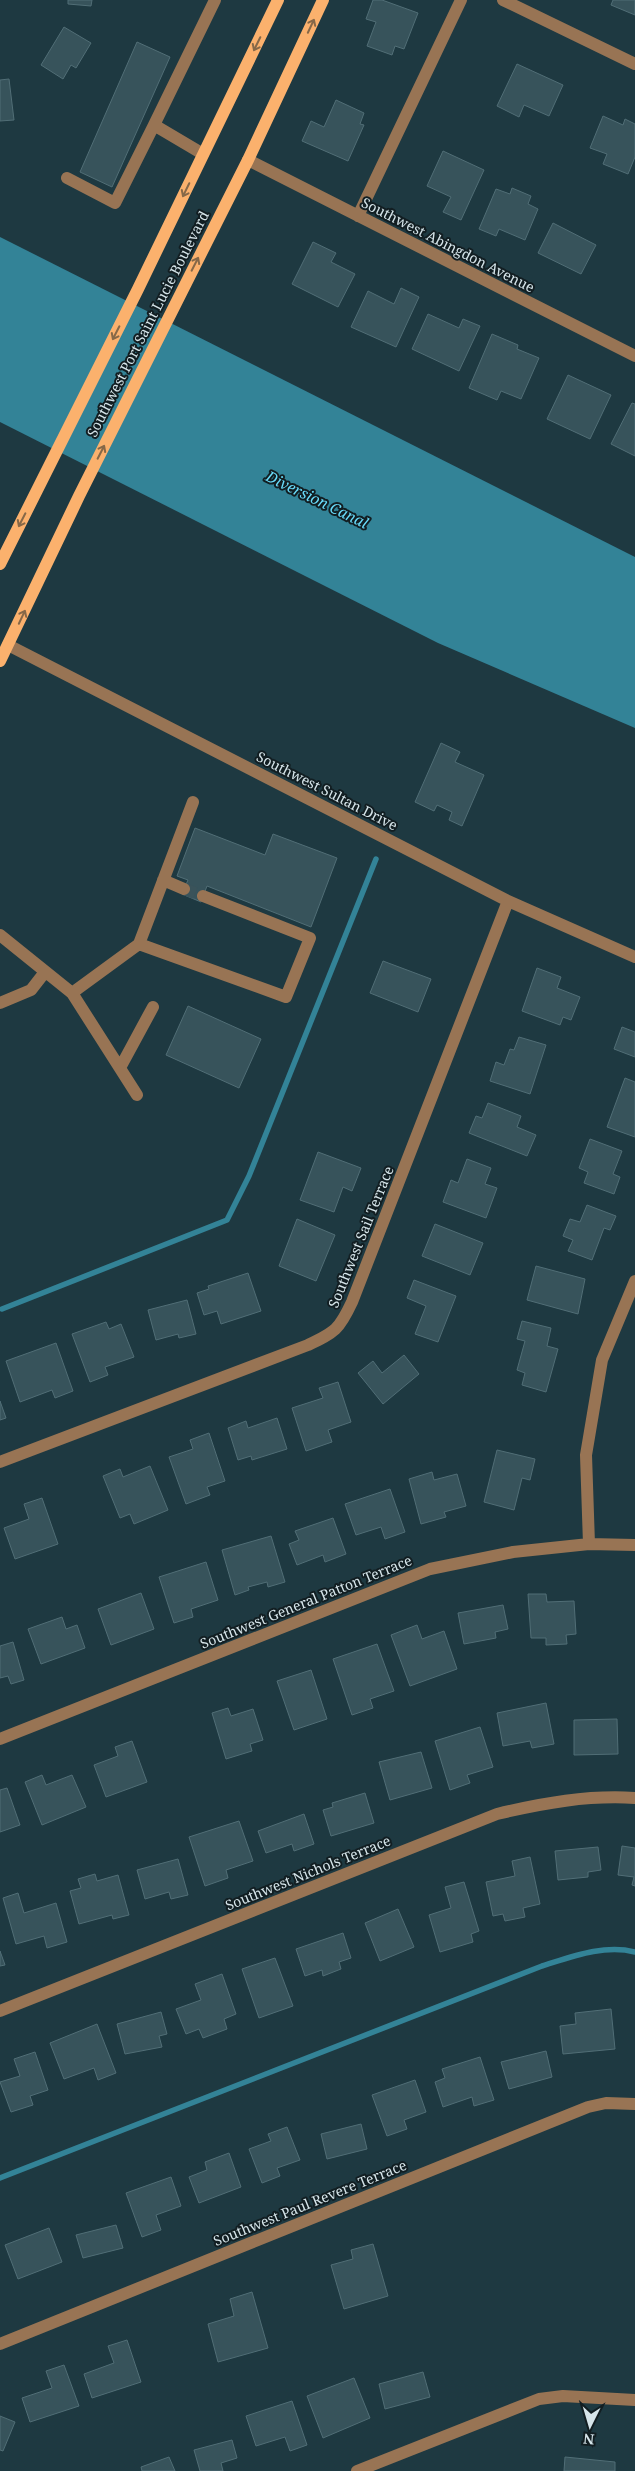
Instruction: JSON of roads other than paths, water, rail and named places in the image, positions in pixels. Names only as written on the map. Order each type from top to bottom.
[{"type":"main road","name":"Southwest Port Saint Lucie Boulevard","points":[[0,564],[138,289],[278,0]]},
{"type":"main road","name":"Southwest Port Saint Lucie Boulevard","points":[[0,661],[79,496],[248,160],[323,0]]},
{"type":"street","points":[[67,178],[115,203],[215,0]]},
{"type":"street","points":[[358,216],[461,0]]},
{"type":"street","points":[[502,0],[635,64]]},
{"type":"street","points":[[154,125],[203,154]]},
{"type":"street","name":"Southwest Abingdon Avenue","points":[[248,160],[635,356]]},
{"type":"street","name":"Southwest Sultan Drive","points":[[8,645],[508,901],[635,957]]},
{"type":"street","points":[[72,993],[139,944],[193,802]]},
{"type":"street","points":[[163,880],[184,889]]},
{"type":"street","points":[[139,944],[286,998],[310,938],[203,896]]},
{"type":"street","name":"Southwest Sail Terrace","points":[[0,1462],[308,1345],[334,1332],[344,1319],[352,1302],[508,901]]},
{"type":"street","points":[[0,936],[72,993],[137,1095]]},
{"type":"street","points":[[0,1003],[31,990],[45,972]]},
{"type":"street","points":[[120,1068],[153,1007]]},
{"type":"street","points":[[589,1544],[586,1455],[602,1360],[635,1281]]},
{"type":"street","name":"Southwest General Patton Terrace","points":[[0,1739],[430,1569],[513,1552],[589,1544],[635,1545]]},
{"type":"street","name":"Southwest Nichols Terrace","points":[[0,2011],[498,1814],[541,1803],[573,1799],[635,1798]]},
{"type":"street","name":"Southwest Paul Revere Terrace","points":[[0,2344],[588,2107],[611,2103],[635,2104]]},
{"type":"street","points":[[357,2471],[539,2399],[562,2396],[635,2400]]},
{"type":"water","name":"Diversion Canal","points":[[0,237],[635,557],[635,728],[438,643],[0,422]]},
{"type":"waterway","points":[[2,1309],[227,1220],[249,1176],[376,859]]},
{"type":"waterway","points":[[0,2178],[542,1966],[600,1951],[623,1950],[635,1952]]},
{"type":"tunnel","points":[[184,889],[203,896]]}]
